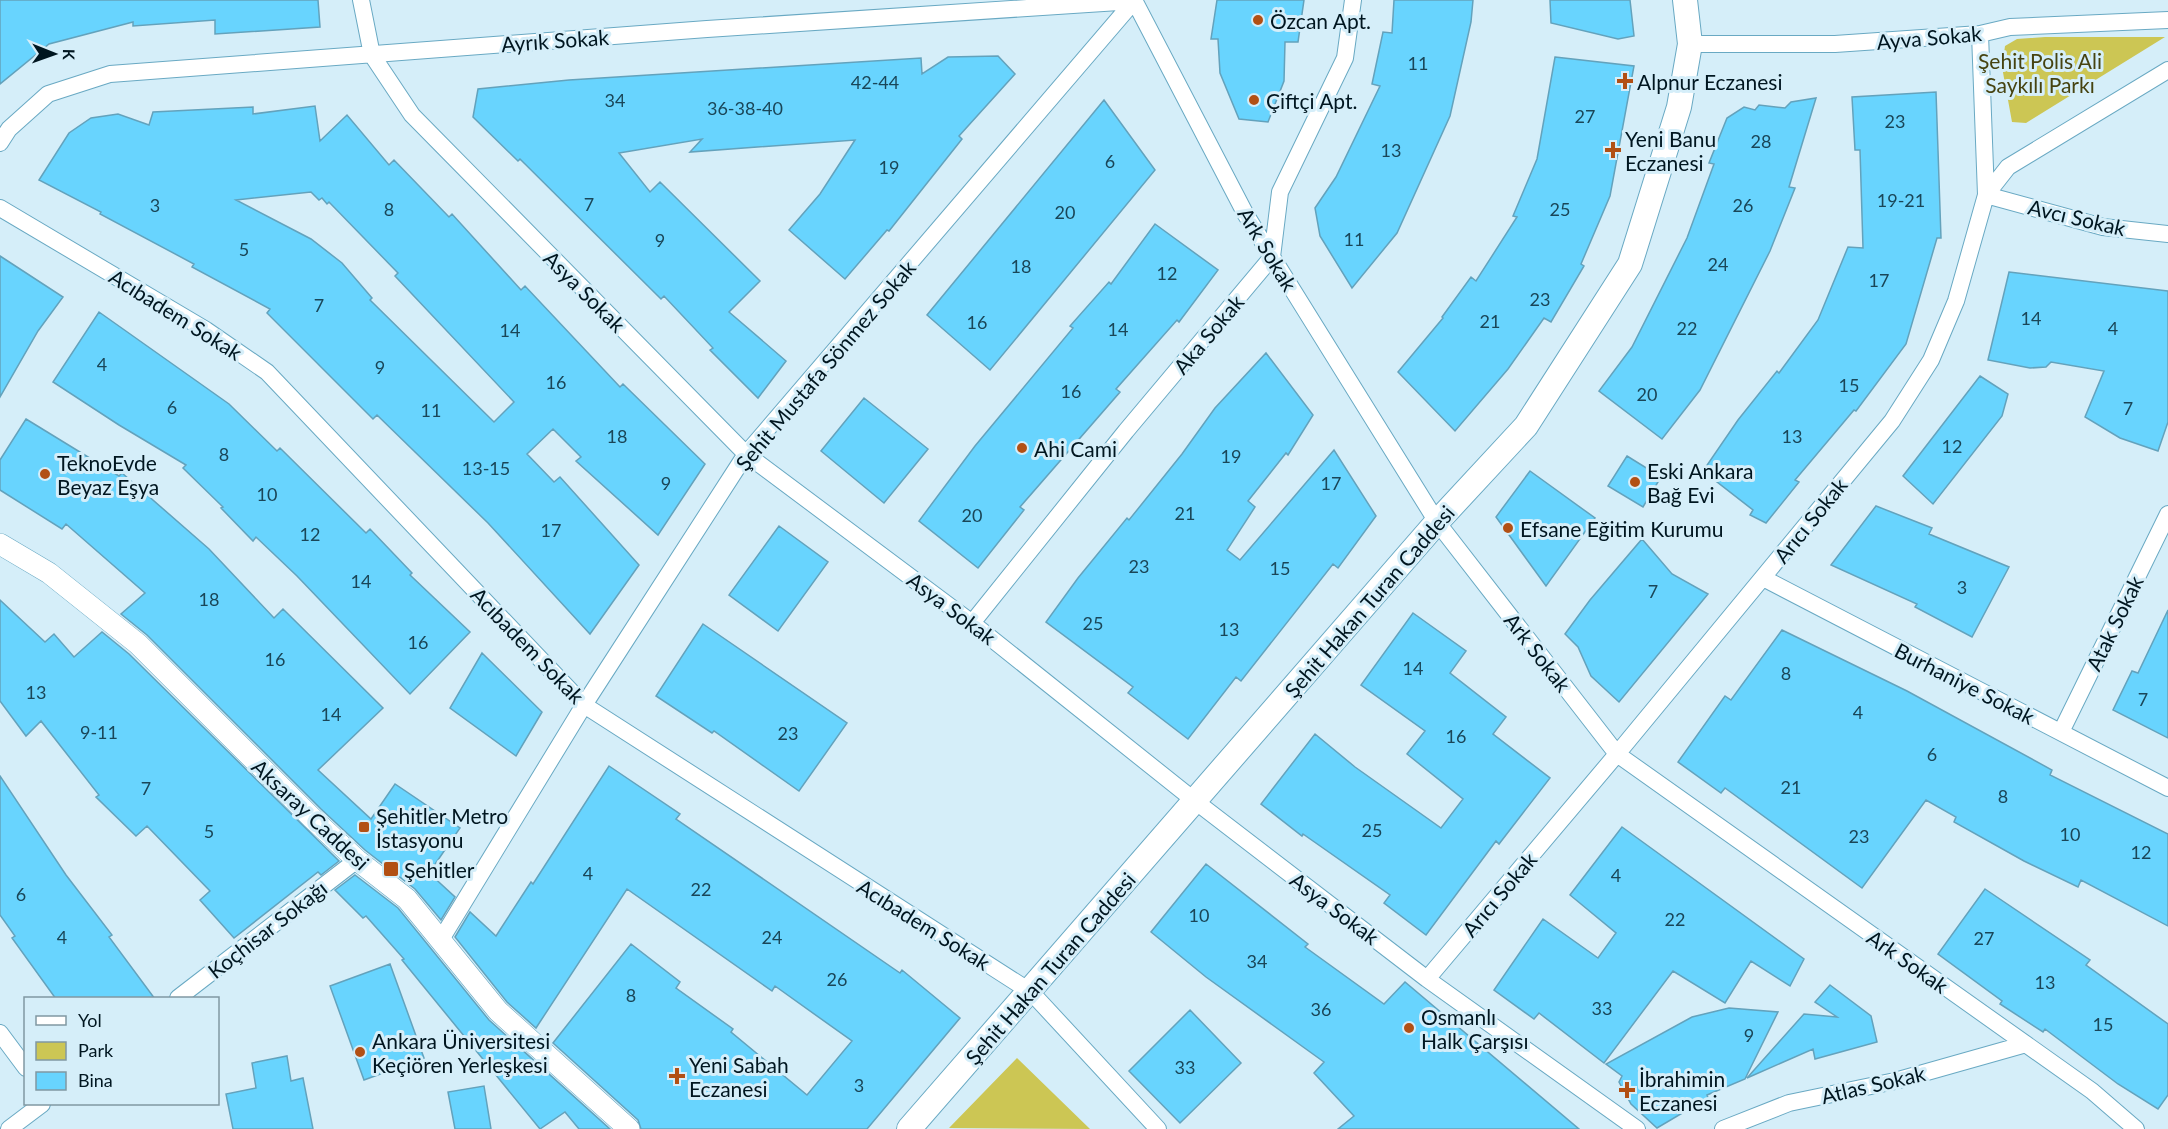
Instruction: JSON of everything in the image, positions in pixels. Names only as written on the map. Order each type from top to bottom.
[{"type":"main road","name":"Şehit Hakan Turan Caddesi","points":[[909,1129],[1031,992],[1437,522],[1526,426],[1630,264],[1679,106],[1690,44],[1685,0]]},
{"type":"street","name":"Asya Sokak","points":[[361,0],[372,55],[412,115],[746,454],[972,623],[1195,801],[1427,979],[1637,1129]]},
{"type":"street","name":"Ayrık Sokak","points":[[0,143],[9,129],[48,94],[110,74],[707,29],[1134,0]]},
{"type":"street","name":"Ark Sokak","points":[[1134,0],[1246,215],[1437,522],[1617,754],[2092,1091],[2136,1129]]},
{"type":"street","name":"Şehit Mustafa Sönmez Sokak","points":[[440,941],[584,705],[746,454],[1134,0]]},
{"type":"street","points":[[1272,257],[1280,192],[1345,58],[1353,0]]},
{"type":"street","name":"Ayva Sokak","points":[[1690,44],[1835,44],[1980,34],[2010,27],[2168,20]]},
{"type":"street","points":[[1980,34],[1986,195]]},
{"type":"street","name":"Arıcı Sokak","points":[[1427,979],[1617,754],[1892,421],[1931,360],[1956,301],[1986,195],[2008,167],[2168,70]]},
{"type":"street","name":"Avcı Sokak","points":[[1986,195],[2103,227],[2168,234]]},
{"type":"street","name":"Acıbadem Sokak","points":[[0,208],[206,330],[267,372],[584,705],[1031,992],[1158,1129]]},
{"type":"street","name":"Aka Sokak","points":[[972,623],[1126,431],[1272,257]]},
{"type":"street","name":"Atak Sokak","points":[[2061,732],[2168,514]]},
{"type":"street","name":"Aksaray Caddesi","points":[[0,544],[49,573],[138,644],[357,860],[407,899],[498,1011],[629,1129]]},
{"type":"street","name":"Burhaniye Sokak","points":[[1763,578],[2168,788]]},
{"type":"street","name":"Koçhisar Sokağı","points":[[181,997],[357,860]]},
{"type":"street","points":[[0,1033],[24,1065]]},
{"type":"street","name":"Atlas Sokak","points":[[1723,1129],[1789,1103],[1895,1081],[2026,1044]]},
{"type":"street","points":[[9,1129],[41,1105]]},
{"type":"green space","name":"Şehit Polis Ali Saykılı Parkı","points":[[2165,37],[2026,123],[2012,122],[2002,67],[2005,46],[2017,39]]},
{"type":"green space","points":[[1017,1058],[1090,1129],[949,1128]]},
{"type":"building","points":[[0,0],[318,0],[320,27],[215,34],[215,20],[133,26],[133,22],[49,44],[0,84]]},
{"type":"building","points":[[1217,0],[1304,0],[1298,42],[1285,42],[1284,81],[1268,122],[1239,119],[1220,73],[1218,39],[1211,39]]},
{"type":"building","points":[[1394,0],[1473,0],[1471,22],[1450,116],[1397,233],[1352,288],[1320,236],[1315,208],[1336,177],[1380,86],[1372,84],[1383,32],[1392,33]]},
{"type":"building","points":[[1550,0],[1630,0],[1634,36],[1618,39],[1551,23]]},
{"type":"building","points":[[998,56],[1015,74],[959,136],[962,139],[889,231],[887,230],[845,279],[789,230],[820,194],[855,140],[690,152],[702,139],[619,153],[650,192],[660,182],[760,281],[729,312],[786,361],[758,398],[710,350],[713,348],[664,296],[661,299],[520,159],[518,161],[473,117],[478,89],[569,80],[921,58],[922,74],[948,57]]},
{"type":"building","points":[[1555,57],[1634,66],[1610,196],[1581,264],[1584,266],[1551,322],[1544,318],[1508,369],[1455,431],[1398,372],[1443,318],[1471,277],[1476,281],[1517,217],[1513,216],[1537,159]]},
{"type":"building","points":[[1936,92],[1941,238],[1937,238],[1906,344],[1856,411],[1854,410],[1795,480],[1799,482],[1766,523],[1750,515],[1753,510],[1703,471],[1738,420],[1777,371],[1779,373],[1818,320],[1848,247],[1863,248],[1860,150],[1855,150],[1852,97]]},
{"type":"building","points":[[1816,98],[1789,187],[1795,188],[1770,251],[1700,390],[1662,439],[1599,391],[1632,347],[1687,238],[1714,164],[1709,163],[1727,118],[1744,107],[1755,110],[1759,105],[1785,108],[1791,102]]},
{"type":"building","points":[[1104,100],[1155,170],[990,370],[927,315]]},
{"type":"building","points":[[315,106],[320,141],[347,115],[389,165],[394,160],[449,217],[452,214],[521,290],[525,286],[620,387],[623,384],[705,464],[658,535],[576,461],[581,457],[553,429],[527,454],[554,482],[560,477],[639,565],[590,634],[488,523],[377,415],[373,419],[267,313],[270,309],[192,267],[194,264],[100,214],[101,212],[39,180],[69,133],[91,118],[118,114],[149,125],[153,112],[253,107],[253,114]],"holes":[[[311,192],[319,200],[322,198],[327,204],[329,202],[398,273],[395,276],[514,402],[494,422],[370,300],[372,298],[342,263],[311,239],[236,200]]]},
{"type":"building","points":[[1155,224],[1218,270],[1179,322],[1177,320],[1116,389],[1120,392],[1020,507],[1024,510],[978,568],[919,521],[975,446],[1073,328],[1070,326],[1109,282],[1111,284]]},
{"type":"building","points":[[0,256],[63,297],[38,331],[0,397]]},
{"type":"building","points":[[2009,272],[2168,291],[2168,422],[2158,451],[2120,438],[2085,417],[2104,371],[2051,362],[2046,367],[2030,368],[1988,360]]},
{"type":"building","points":[[99,312],[229,404],[277,451],[280,448],[366,533],[370,529],[412,573],[410,575],[470,632],[410,694],[297,576],[256,537],[253,541],[221,508],[223,507],[183,468],[186,465],[53,382]]},
{"type":"building","points":[[1266,353],[1313,415],[1288,455],[1286,453],[1248,501],[1255,507],[1227,550],[1240,560],[1334,450],[1376,516],[1338,568],[1333,564],[1241,681],[1236,677],[1188,739],[1128,693],[1133,687],[1046,622],[1078,578],[1127,518],[1129,520],[1182,454],[1215,408]]},
{"type":"building","points":[[1980,376],[2008,394],[2002,416],[1933,504],[1903,476]]},
{"type":"building","points":[[864,398],[928,449],[884,503],[821,451]]},
{"type":"building","points":[[26,419],[119,476],[122,473],[209,549],[274,618],[283,609],[383,708],[318,770],[371,819],[395,784],[460,828],[429,873],[455,897],[441,920],[415,889],[365,850],[321,809],[147,635],[121,614],[145,593],[66,524],[62,529],[0,490],[0,460]]},
{"type":"building","name":"Eski Ankara Bağ Evi","points":[[1627,456],[1661,477],[1643,507],[1608,486]]},
{"type":"building","points":[[1530,471],[1595,518],[1546,586],[1496,517]]},
{"type":"building","points":[[1876,506],[1932,528],[1929,534],[2009,567],[1972,637],[1915,607],[1917,604],[1831,565]]},
{"type":"building","points":[[779,526],[828,562],[778,631],[729,595]]},
{"type":"building","points":[[1642,539],[1672,574],[1708,594],[1619,702],[1591,676],[1578,647],[1565,634],[1590,600]]},
{"type":"building","points":[[0,600],[45,642],[54,634],[74,657],[102,632],[129,654],[339,861],[321,875],[318,872],[234,938],[200,900],[210,891],[147,826],[136,836],[96,797],[99,795],[41,721],[26,736],[0,701]]},
{"type":"building","points":[[2168,610],[2168,738],[2113,710],[2132,671],[2138,673]]},
{"type":"building","points":[[1413,613],[1466,651],[1450,673],[1506,717],[1493,734],[1550,778],[1499,844],[1496,841],[1426,935],[1384,903],[1390,895],[1303,834],[1302,836],[1261,804],[1315,734],[1355,767],[1441,828],[1463,799],[1407,754],[1425,731],[1361,685]]},
{"type":"building","points":[[703,624],[847,723],[799,791],[714,731],[712,733],[656,696]]},
{"type":"building","points":[[1782,630],[1907,691],[2052,770],[2050,775],[2168,834],[2168,926],[2081,880],[2078,887],[2024,861],[1954,822],[1956,817],[1926,800],[1862,888],[1725,788],[1721,793],[1678,762],[1725,696],[1731,700]]},
{"type":"building","points":[[482,653],[542,712],[516,756],[450,708]]},
{"type":"building","points":[[609,766],[680,814],[676,819],[900,973],[902,970],[960,1018],[867,1129],[641,1129],[638,1120],[553,1043],[631,944],[680,982],[676,988],[733,1029],[731,1032],[807,1095],[852,1041],[775,986],[772,991],[627,889],[536,1028],[507,1002],[455,937],[470,912],[496,936],[531,882],[533,884]]},
{"type":"building","points":[[0,776],[66,875],[112,935],[109,937],[154,997],[55,997],[12,938],[15,936],[0,915]]},
{"type":"building","points":[[1622,827],[1804,959],[1790,986],[1751,961],[1725,1003],[1673,971],[1604,1063],[1539,1013],[1534,1019],[1494,990],[1543,919],[1598,958],[1616,933],[1570,895]]},
{"type":"building","points":[[1206,864],[1308,944],[1305,947],[1384,1004],[1405,982],[1579,1129],[1338,1129],[1354,1116],[1314,1073],[1324,1062],[1206,977],[1151,932]]},
{"type":"building","points":[[355,875],[398,908],[489,1020],[610,1129],[579,1129],[565,1112],[540,1129],[402,960],[404,959],[366,916],[363,918],[335,890]]},
{"type":"building","points":[[1985,889],[2090,960],[2086,965],[2168,1024],[2168,1095],[2158,1109],[2118,1084],[2045,1029],[2043,1032],[2000,1004],[2002,1001],[1938,954]]},
{"type":"building","points":[[390,964],[424,1058],[364,1080],[330,986]]},
{"type":"building","points":[[1830,985],[1871,1016],[1877,1042],[1815,1059],[1813,1049],[1747,1078],[1804,1014],[1837,1017],[1815,1002]]},
{"type":"building","points":[[1729,1008],[1778,1012],[1745,1079],[1707,1095],[1708,1098],[1657,1128],[1631,1104],[1619,1082],[1622,1076],[1606,1064],[1692,1017]]},
{"type":"building","points":[[1190,1010],[1241,1063],[1180,1123],[1129,1071]]},
{"type":"building","points":[[287,1056],[291,1081],[303,1078],[313,1129],[233,1129],[226,1094],[256,1088],[252,1063]]},
{"type":"building","points":[[484,1086],[491,1129],[455,1129],[448,1092]]},
{"type":"place","name":"Özcan Apt.","points":[[1258,20]]},
{"type":"place","name":"Alpnur Eczanesi","points":[[1625,81]]},
{"type":"place","name":"Çiftçi Apt.","points":[[1254,100]]},
{"type":"place","name":"Yeni Banu Eczanesi","points":[[1613,150]]},
{"type":"place","name":"Ahi Cami","points":[[1022,448]]},
{"type":"place","name":"TeknoEvde Beyaz Eşya","points":[[45,474]]},
{"type":"place","name":"Eski Ankara Bağ Evi","points":[[1635,482]]},
{"type":"place","name":"Efsane Eğitim Kurumu","points":[[1508,528]]},
{"type":"place","name":"Şehitler Metro İstasyonu","points":[[364,827]]},
{"type":"place","name":"Şehitler","points":[[391,869]]},
{"type":"place","name":"Osmanlı Halk Çarşısı","points":[[1409,1028]]},
{"type":"place","name":"Ankara Üniversitesi Keçiören Yerleşkesi","points":[[360,1052]]},
{"type":"place","name":"Yeni Sabah Eczanesi","points":[[677,1076]]},
{"type":"place","name":"İbrahimin Eczanesi","points":[[1627,1090]]}]
